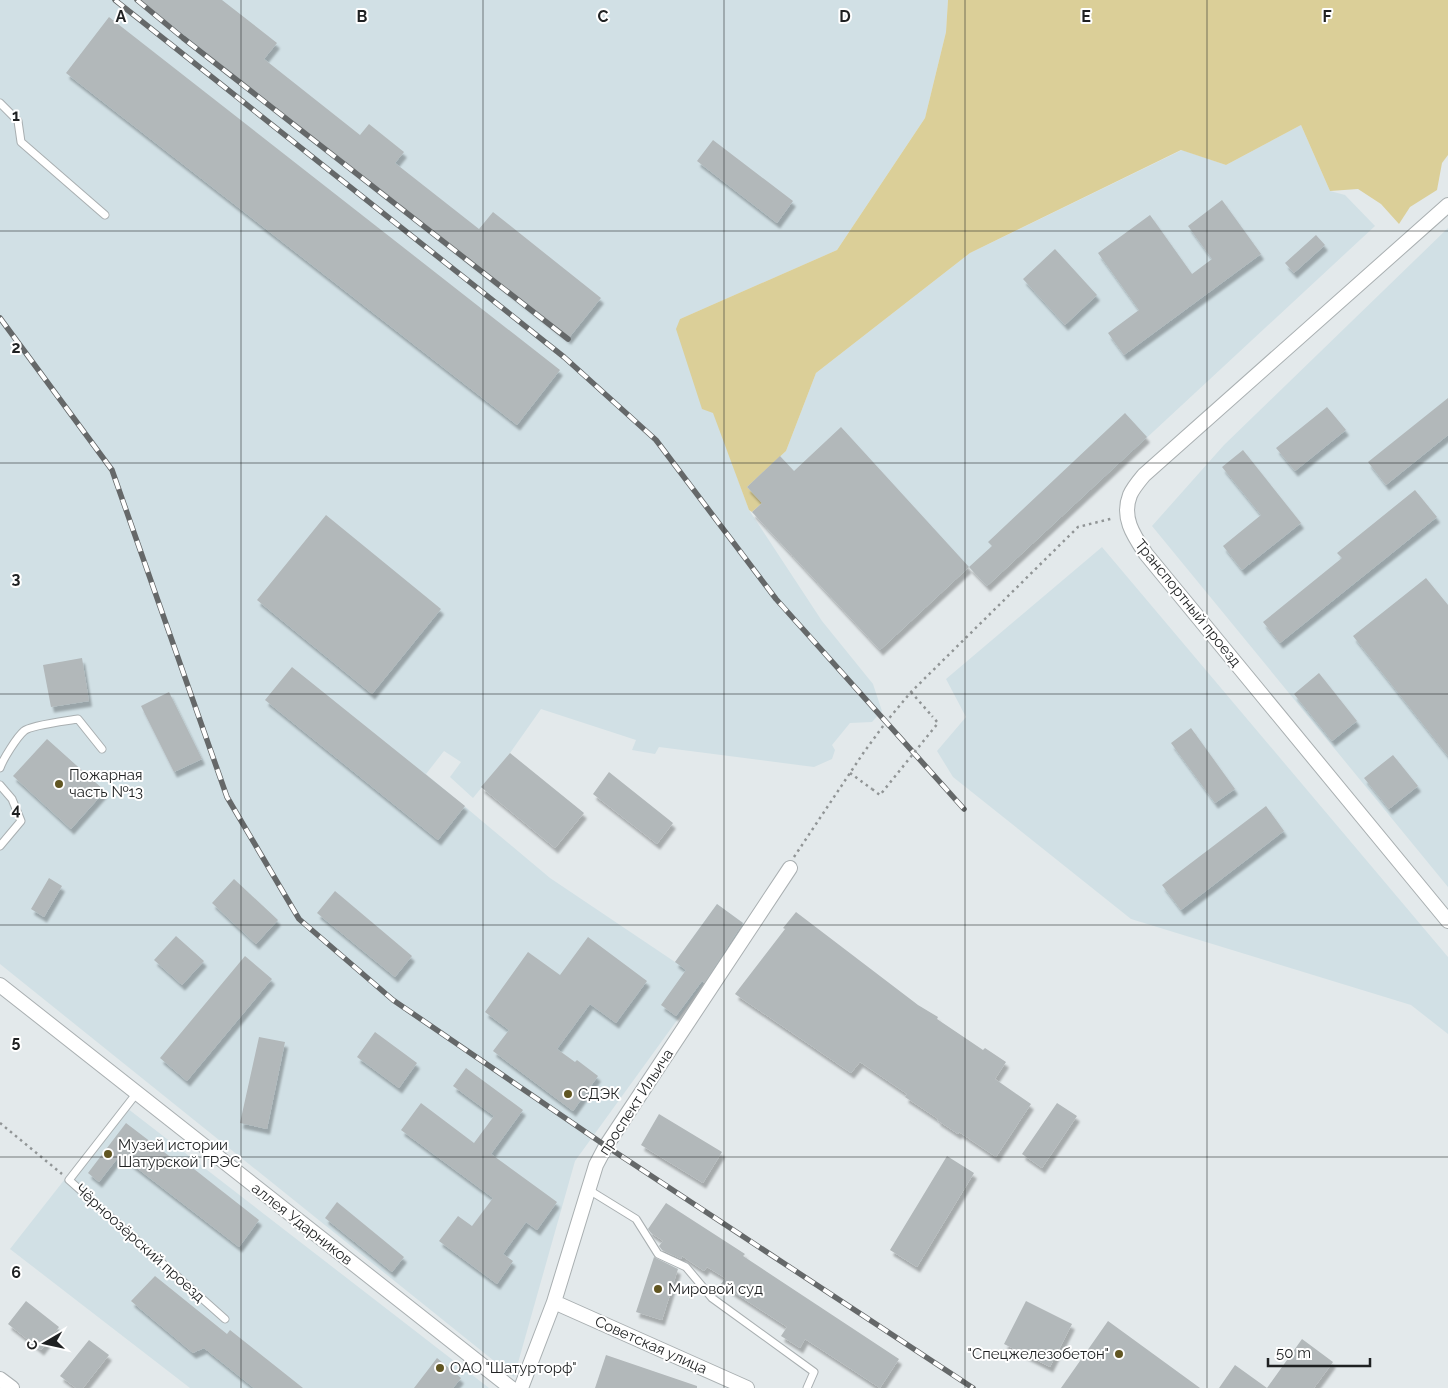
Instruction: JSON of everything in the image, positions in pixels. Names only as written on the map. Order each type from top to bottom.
[{"type":"street","points":[[1126,514],[1130,495],[1144,475],[1448,205]]},
{"type":"street","name":"Транспортный проезд","points":[[1126,514],[1132,534],[1146,554],[1448,921]]},
{"type":"street","name":"проспект Ильича","points":[[521,1388],[554,1302],[596,1165],[606,1146],[790,868]]},
{"type":"street","name":"аллея Ударников","points":[[0,985],[511,1388]]},
{"type":"street","name":"Советская улица","points":[[554,1302],[747,1388]]},
{"type":"street","points":[[0,1379],[12,1388]]},
{"type":"lane","points":[[0,103],[18,122],[21,142],[105,216]]},
{"type":"lane","points":[[0,768],[3,759],[24,731],[54,723],[78,719],[102,749]]},
{"type":"lane","points":[[0,785],[12,799],[21,821],[0,846]]},
{"type":"lane","name":"Чёрноозёрский проезд","points":[[136,1094],[69,1180],[225,1319]]},
{"type":"lane","points":[[589,1190],[636,1219],[658,1254],[686,1267],[712,1298],[814,1372],[807,1388]]},
{"type":"path","points":[[790,868],[794,856],[850,774],[886,722],[911,692],[1078,527],[1126,514]]},
{"type":"path","points":[[850,774],[880,795],[938,723],[911,692]]},
{"type":"path","points":[[0,1123],[69,1180]]},
{"type":"shaded area","points":[[0,0],[948,0],[946,32],[925,118],[837,250],[680,319],[749,510],[822,621],[873,684],[882,711],[872,722],[850,723],[832,745],[835,750],[832,759],[814,767],[659,747],[655,754],[632,750],[636,740],[541,709],[510,753],[473,798],[450,777],[461,762],[444,751],[426,774],[550,878],[675,962],[717,904],[746,925],[575,1161],[514,1377],[0,964]]},
{"type":"shaded area","points":[[948,0],[1448,0],[1448,155],[1442,163],[1437,190],[1410,207],[1399,224],[1381,204],[1358,189],[1330,191],[1301,125],[1226,165],[1181,150],[970,253],[816,373],[786,451],[747,487],[762,503],[752,512],[749,510],[713,413],[702,409],[676,329],[680,319],[837,250],[925,118],[946,32]]},
{"type":"shaded area","points":[[1301,125],[1330,191],[1345,195],[1375,226],[987,586],[969,567],[880,650],[747,487],[786,451],[816,373],[970,253],[1182,150],[1226,165]]},
{"type":"shaded area","points":[[1448,228],[1448,887],[1152,526],[1224,445]]},
{"type":"shaded area","points":[[1102,547],[1448,957],[1448,1034],[1411,1005],[1131,919],[953,777],[937,751],[966,717],[946,679]]},
{"type":"shaded area","points":[[123,1105],[489,1388],[190,1388],[10,1249]]},
{"type":"building","points":[[140,0],[222,0],[277,43],[264,59],[360,135],[369,124],[404,152],[395,163],[479,229],[493,212],[601,298],[568,339]]},
{"type":"building","points":[[109,17],[560,370],[517,425],[66,73]]},
{"type":"building","points":[[713,140],[793,201],[777,223],[697,161]]},
{"type":"building","points":[[1222,200],[1261,254],[1124,355],[1108,333],[1139,310],[1098,253],[1150,215],[1192,274],[1212,259],[1188,226]]},
{"type":"building","points":[[1316,235],[1325,245],[1294,273],[1285,263]]},
{"type":"building","points":[[1055,249],[1097,295],[1065,325],[1023,279]]},
{"type":"building","points":[[1448,398],[1448,435],[1386,485],[1368,462]]},
{"type":"building","points":[[1327,407],[1346,430],[1295,471],[1276,448]]},
{"type":"building","points":[[1125,413],[1147,437],[987,586],[969,567],[992,546],[988,542]]},
{"type":"building","points":[[841,427],[969,567],[880,650],[752,512],[762,503],[747,487],[780,456],[794,471]]},
{"type":"building","points":[[1243,450],[1301,523],[1242,570],[1223,546],[1261,515],[1222,467]]},
{"type":"building","points":[[1415,490],[1437,517],[1280,643],[1263,622],[1342,558],[1337,553]]},
{"type":"building","points":[[326,515],[441,609],[372,694],[257,600]]},
{"type":"building","points":[[1426,578],[1448,605],[1448,756],[1353,636]]},
{"type":"building","points":[[82,658],[89,701],[51,707],[43,665]]},
{"type":"building","points":[[292,667],[465,806],[438,840],[265,700]]},
{"type":"building","points":[[1319,673],[1357,721],[1332,741],[1294,694]]},
{"type":"building","points":[[169,692],[202,759],[174,772],[141,706]]},
{"type":"building","points":[[1191,728],[1235,789],[1215,803],[1171,743]]},
{"type":"building","name":"Пожарная часть №13","points":[[47,739],[105,791],[71,829],[13,776]]},
{"type":"building","points":[[510,753],[584,813],[555,848],[481,787]]},
{"type":"building","points":[[1393,755],[1418,786],[1389,809],[1364,778]]},
{"type":"building","points":[[609,772],[673,823],[657,844],[593,794]]},
{"type":"building","points":[[1266,806],[1284,831],[1181,910],[1162,885]]},
{"type":"building","points":[[49,878],[62,886],[44,917],[31,909]]},
{"type":"building","points":[[234,879],[278,920],[256,944],[212,903]]},
{"type":"building","points":[[335,891],[412,956],[395,977],[317,913]]},
{"type":"building","points":[[717,904],[743,923],[704,983],[702,981],[676,1016],[661,1005],[686,970],[675,962]]},
{"type":"building","points":[[796,912],[918,1005],[938,1017],[937,1019],[983,1050],[985,1048],[1006,1062],[995,1079],[1031,1104],[996,1157],[959,1132],[958,1134],[937,1120],[905,1097],[907,1094],[860,1062],[851,1073],[735,994]]},
{"type":"building","points":[[176,936],[204,961],[182,985],[154,960]]},
{"type":"building","points":[[588,937],[647,981],[616,1023],[590,1004],[557,1049],[575,1062],[577,1060],[598,1076],[573,1111],[493,1051],[509,1030],[485,1012],[528,952],[560,975]]},
{"type":"building","points":[[245,956],[272,979],[187,1081],[160,1058]]},
{"type":"building","points":[[375,1032],[417,1063],[399,1088],[357,1057]]},
{"type":"building","points":[[259,1037],[285,1042],[267,1129],[240,1123]]},
{"type":"building","points":[[466,1068],[523,1110],[491,1154],[557,1202],[537,1230],[526,1222],[503,1254],[513,1261],[497,1284],[439,1241],[458,1216],[472,1226],[493,1198],[401,1130],[421,1103],[474,1143],[494,1116],[453,1086]]},
{"type":"building","points":[[1057,1103],[1077,1116],[1042,1168],[1022,1154]]},
{"type":"building","points":[[659,1114],[722,1152],[703,1183],[641,1145]]},
{"type":"building","points":[[126,1123],[177,1162],[180,1158],[259,1220],[239,1247],[120,1155],[99,1182],[88,1173]]},
{"type":"building","points":[[947,1156],[974,1173],[917,1267],[890,1250]]},
{"type":"building","points":[[337,1202],[404,1257],[392,1272],[325,1218]]},
{"type":"building","points":[[666,1203],[745,1254],[743,1256],[899,1359],[880,1388],[805,1339],[800,1348],[781,1336],[787,1327],[721,1284],[725,1278],[707,1267],[704,1271],[682,1256],[681,1259],[662,1250],[659,1246],[663,1241],[648,1229]]},
{"type":"building","name":"Мировой суд","points":[[654,1257],[678,1269],[662,1320],[636,1312]]},
{"type":"building","points":[[155,1276],[227,1334],[230,1330],[303,1388],[254,1388],[204,1348],[193,1353],[131,1301]]},
{"type":"building","points":[[26,1301],[59,1327],[41,1350],[8,1324]]},
{"type":"building","points":[[1026,1301],[1072,1324],[1050,1367],[1004,1344]]},
{"type":"building","name":"\"Спецжелезобетон\"","points":[[1108,1321],[1200,1388],[1061,1388]]},
{"type":"building","points":[[1302,1339],[1333,1362],[1314,1388],[1267,1388]]},
{"type":"building","points":[[89,1340],[109,1355],[83,1388],[76,1388],[60,1376]]},
{"type":"building","points":[[606,1355],[697,1386],[697,1388],[595,1388]]},
{"type":"building","name":"ОАО \"Шатурторф\"","points":[[437,1358],[461,1378],[453,1388],[414,1388]]},
{"type":"building","points":[[1235,1365],[1267,1388],[1219,1388]]},
{"type":"railway","points":[[115,0],[564,357],[656,440],[776,599],[964,809]]},
{"type":"railway","points":[[137,0],[568,339]]},
{"type":"railway","points":[[0,318],[112,470],[227,797],[299,919],[393,1000],[606,1146],[973,1388]]},
{"type":"place","name":"Пожарная часть №13","points":[[59,784]]},
{"type":"place","name":"СДЭК","points":[[568,1094]]},
{"type":"place","name":"Музей истории Шатурской ГРЭС","points":[[108,1154]]},
{"type":"place","name":"Мировой суд","points":[[658,1289]]},
{"type":"place","name":"\"Спецжелезобетон\"","points":[[1119,1354]]},
{"type":"place","name":"ОАО \"Шатурторф\"","points":[[440,1368]]}]
